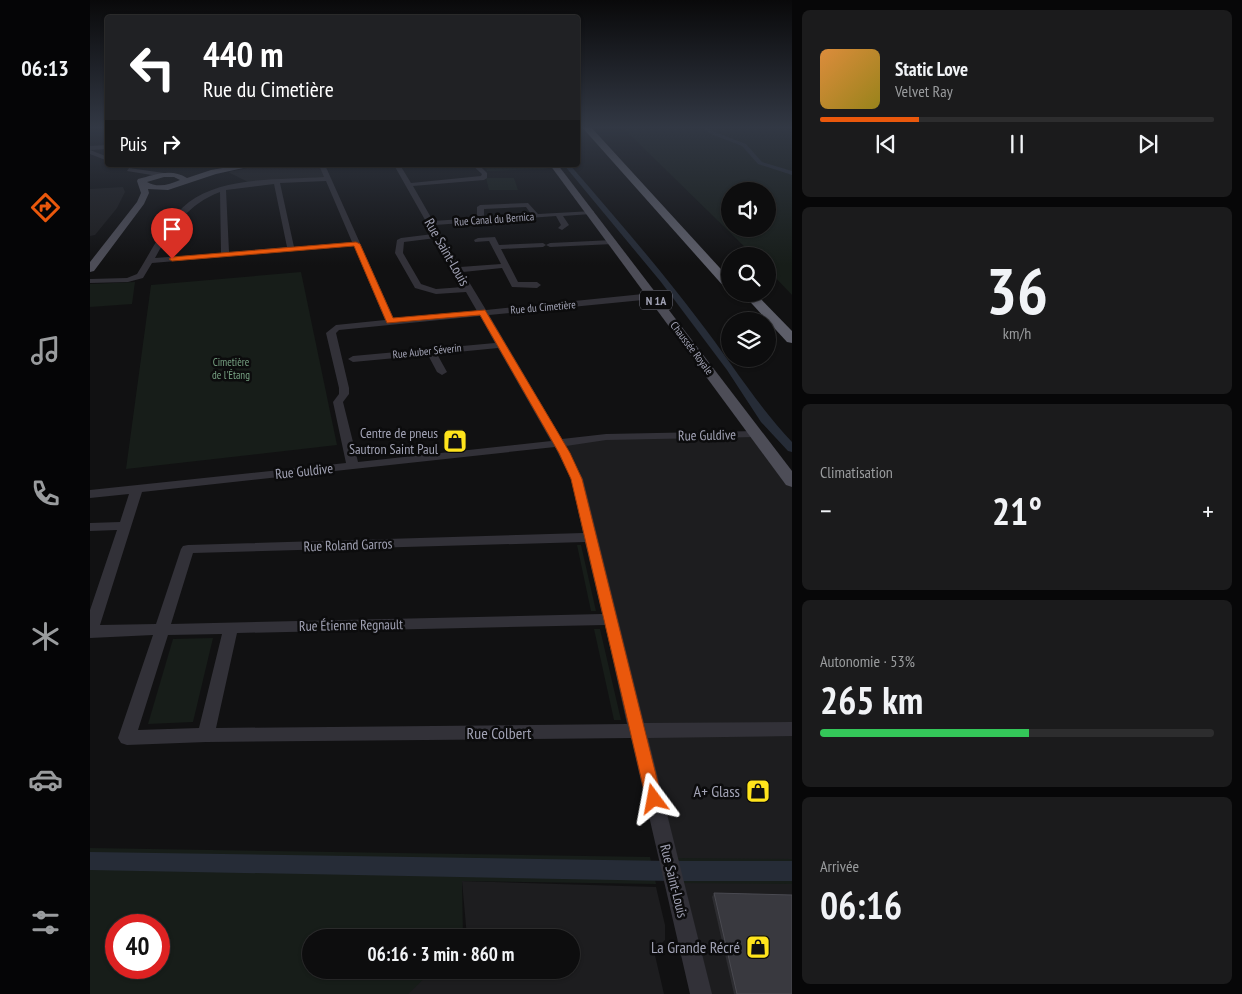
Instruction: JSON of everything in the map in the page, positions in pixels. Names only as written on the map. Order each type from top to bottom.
[{"type":"highway","points":[[627,172],[721,276]]},
{"type":"highway","points":[[636,172],[721,263]]},
{"type":"highway","points":[[744,302],[754,312]]},
{"type":"highway","points":[[757,302],[792,339]]},
{"type":"highway","points":[[776,337],[792,354]]},
{"type":"main road","points":[[142,183],[164,175],[209,172]]},
{"type":"main road","points":[[142,183],[158,188],[213,172]]},
{"type":"main road","name":"Chaussée Royale","points":[[560,172],[792,482]]},
{"type":"main road","points":[[141,202],[184,179],[174,175]]},
{"type":"main road","points":[[90,269],[141,202],[144,193],[142,183]]},
{"type":"street","points":[[131,172],[142,183]]},
{"type":"street","points":[[148,172],[164,175]]},
{"type":"street","points":[[325,172],[390,321]]},
{"type":"street","name":"Rue Saint-Louis","points":[[401,172],[577,479],[701,994]]},
{"type":"street","points":[[408,185],[484,178],[485,174],[483,172]]},
{"type":"street","points":[[90,281],[128,280],[140,276],[177,218],[198,198],[223,189],[328,179]]},
{"type":"street","points":[[277,183],[291,249]]},
{"type":"street","points":[[223,189],[225,255]]},
{"type":"street","points":[[481,220],[480,207],[528,205],[536,216]]},
{"type":"street","name":"Rue Canal du Bernica","points":[[430,223],[591,212]]},
{"type":"street","points":[[559,214],[565,225],[562,228]]},
{"type":"street","points":[[438,236],[401,240],[399,253],[418,286],[423,289],[431,292],[468,289]]},
{"type":"street","points":[[478,240],[492,239],[515,285],[537,285]]},
{"type":"street","points":[[496,247],[613,242]]},
{"type":"street","points":[[150,261],[356,244]]},
{"type":"street","points":[[457,270],[504,266]]},
{"type":"street","name":"Rue du Cimetière","points":[[354,466],[338,402],[344,394],[344,388],[331,334],[336,328],[390,321],[653,296]]},
{"type":"street","name":"Rue Auber Séverin","points":[[353,359],[500,345]]},
{"type":"street","points":[[431,351],[442,372]]},
{"type":"street","name":"Rue Guldive","points":[[90,494],[622,436],[756,434]]},
{"type":"street","points":[[90,632],[93,612],[138,489]]},
{"type":"street","points":[[90,527],[125,526]]},
{"type":"street","name":"Rue Roland Garros","points":[[162,629],[188,549],[591,538]]},
{"type":"street","name":"Rue Étienne Regnault","points":[[90,632],[231,627],[611,620]]},
{"type":"street","points":[[206,735],[231,627]]},
{"type":"street","name":"Rue Colbert","points":[[162,629],[127,738],[206,735],[792,729]]},
{"type":"shaded area","points":[[229,172],[323,172],[325,178],[252,184]]},
{"type":"shaded area","points":[[123,187],[125,192],[117,208],[95,235],[90,236],[90,189]]},
{"type":"shaded area","points":[[756,434],[792,482],[792,994],[701,994],[577,479],[558,444],[606,437]]},
{"type":"shaded area","points":[[462,881],[656,887],[665,925],[665,940],[654,951],[664,994],[407,994],[423,979],[580,979],[580,929],[466,929]]},
{"type":"green space","points":[[668,172],[792,172],[792,295],[776,278],[776,247],[745,247],[735,237],[776,237],[776,182],[721,182],[721,224]]},
{"type":"green space","points":[[486,178],[514,178],[518,190],[489,190]]},
{"type":"green space","name":"Cimetière de l'Étang","points":[[301,272],[337,445],[126,469],[151,285]]},
{"type":"green space","points":[[135,282],[132,304],[90,307],[90,284]]},
{"type":"green space","points":[[577,545],[581,545],[596,611],[591,611]]},
{"type":"green space","points":[[594,629],[600,629],[621,720],[614,720]]},
{"type":"green space","points":[[213,638],[193,722],[148,724],[173,639]]},
{"type":"green space","points":[[90,848],[650,857],[656,884],[462,881],[463,929],[302,929],[302,979],[424,979],[408,994],[90,994]]},
{"type":"green space","points":[[677,858],[792,859],[792,884],[679,883],[689,871]]},
{"type":"building","name":"La Grande Récré","points":[[714,893],[792,895],[792,994],[737,994]]},
{"type":"waterway","points":[[573,172],[664,280],[731,369],[765,420],[792,449]]},
{"type":"waterway","points":[[90,861],[671,871],[792,871]]},
{"type":"place","name":"Centre de pneus Sautron Saint Paul","points":[[455,441]]},
{"type":"place","name":"A+ Glass","points":[[758,791]]},
{"type":"place","name":"La Grande Récré","points":[[758,947]]},
{"type":"route","points":[[172,259],[356,244],[390,321],[482,312],[564,453],[577,479],[654,799]]}]
